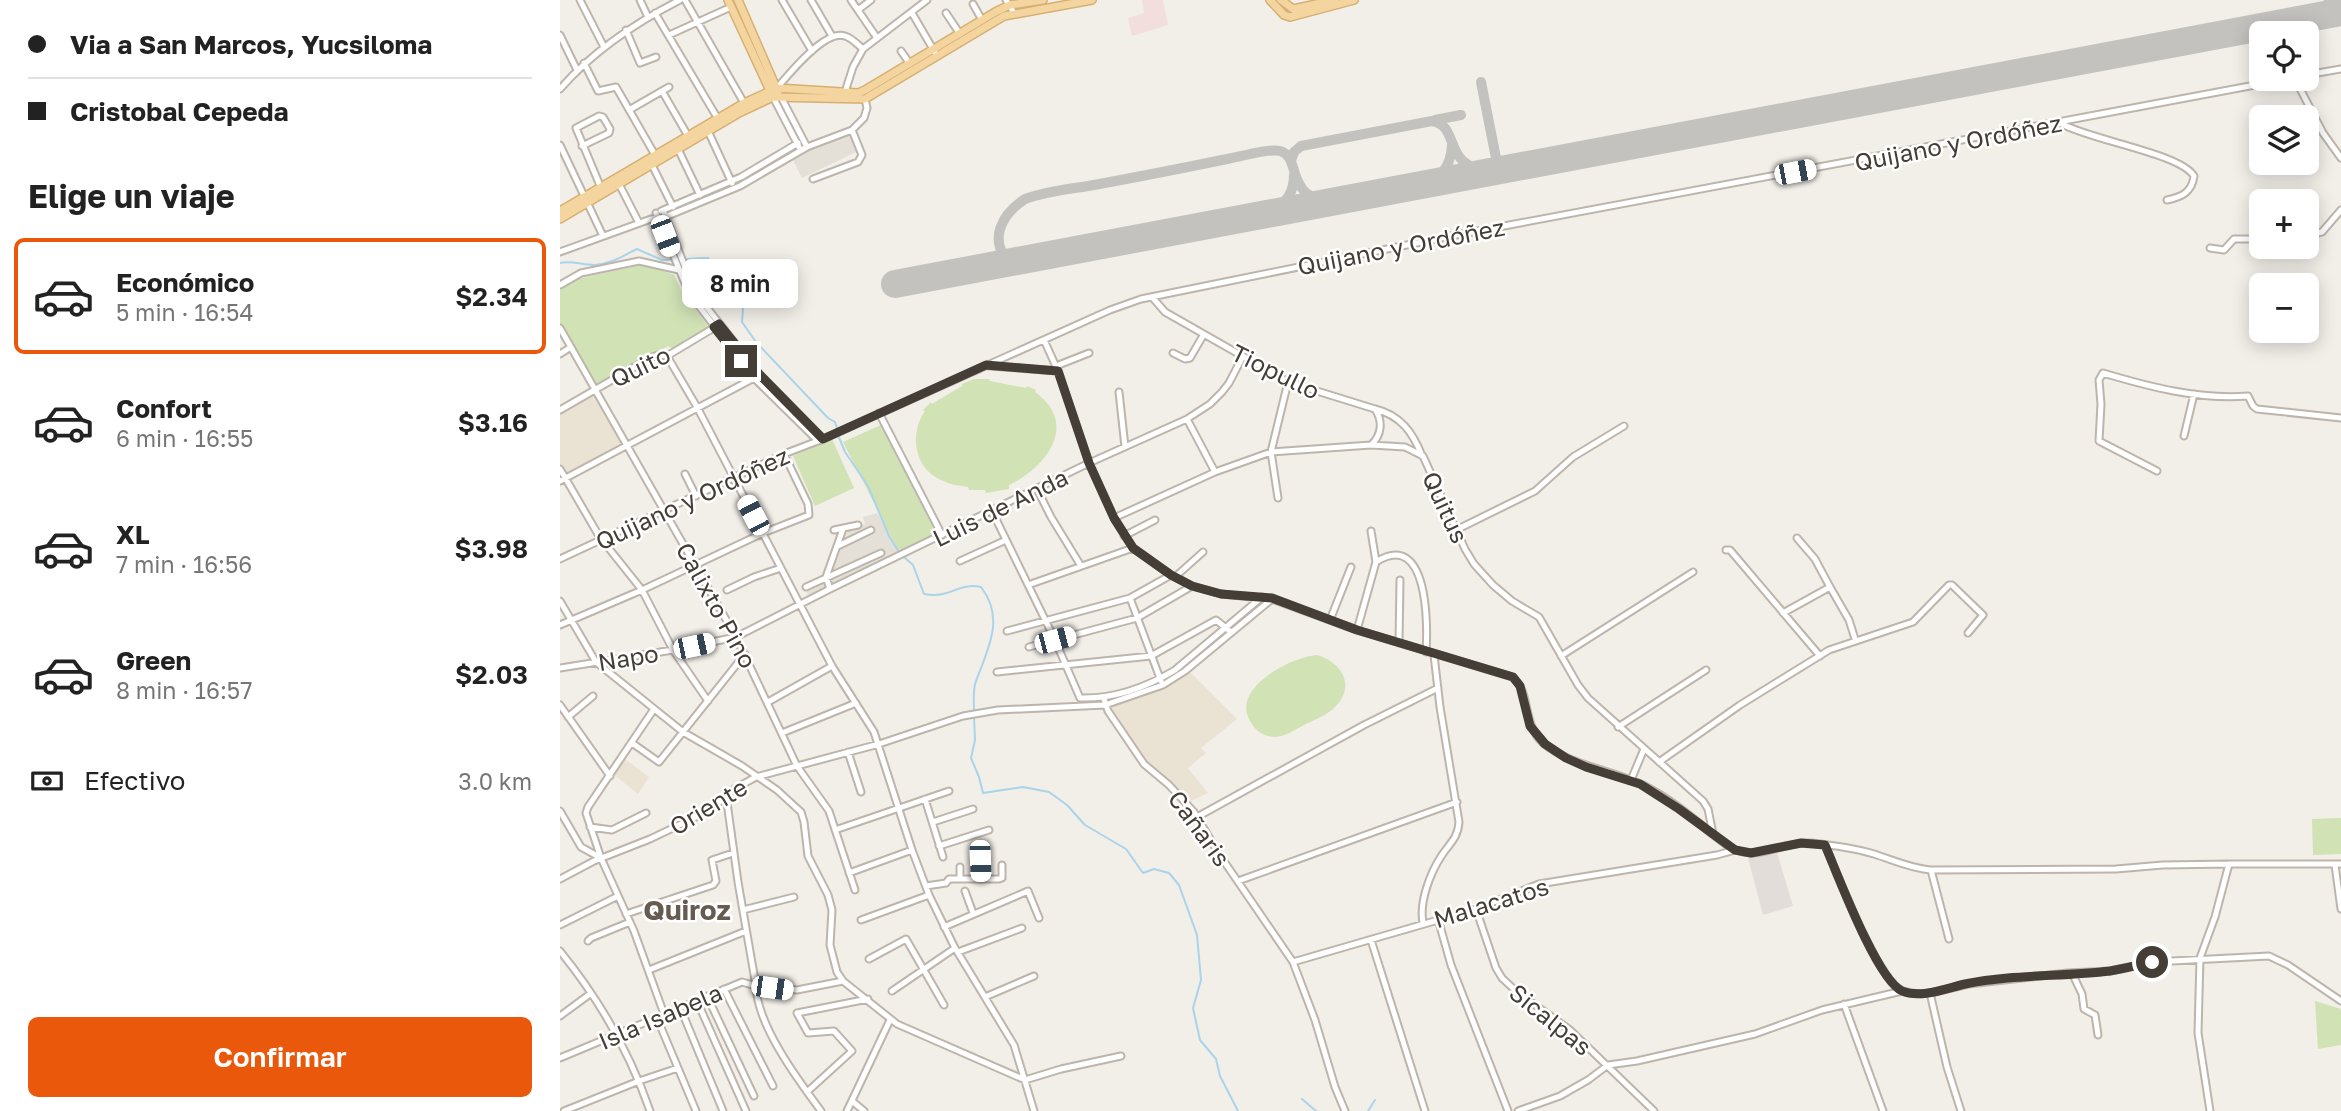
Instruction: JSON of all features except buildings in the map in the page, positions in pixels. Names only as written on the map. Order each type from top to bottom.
[{"type":"main road","points":[[738,0],[775,93]]},
{"type":"main road","points":[[560,219],[601,188],[744,103],[775,93],[865,90],[910,64],[936,53],[982,20],[1010,6],[1043,0]]},
{"type":"main road","points":[[1010,6],[1092,0]]},
{"type":"main road","points":[[1269,0],[1293,9],[1335,0]]},
{"type":"main road","points":[[1282,4],[1290,17],[1353,0]]},
{"type":"main road","points":[[730,3],[775,93]]},
{"type":"main road","points":[[560,211],[619,184],[775,93],[865,99],[936,53],[1004,16],[1010,6]]},
{"type":"street","points":[[580,0],[604,47]]},
{"type":"street","points":[[640,0],[648,17]]},
{"type":"street","points":[[560,89],[584,63],[626,30],[683,0],[744,103]]},
{"type":"street","points":[[782,0],[812,51]]},
{"type":"street","points":[[811,0],[832,36]]},
{"type":"street","points":[[851,0],[877,38]]},
{"type":"street","points":[[858,10],[871,0]]},
{"type":"street","points":[[845,92],[853,67],[863,49],[927,0]]},
{"type":"street","points":[[669,35],[730,3]]},
{"type":"street","points":[[973,4],[982,20]]},
{"type":"street","points":[[655,13],[718,119]]},
{"type":"street","points":[[912,13],[936,53]]},
{"type":"street","points":[[946,13],[960,34]]},
{"type":"street","points":[[626,30],[639,63],[656,57]]},
{"type":"street","points":[[560,35],[577,70]]},
{"type":"street","points":[[775,93],[812,51],[832,36],[847,37],[863,49]]},
{"type":"street","points":[[901,51],[910,64]]},
{"type":"street","points":[[584,63],[598,91],[615,87],[655,155]]},
{"type":"street","points":[[2319,73],[2341,69]]},
{"type":"street","name":"Quijano y Ordóñez","points":[[560,559],[784,454],[1130,302],[1451,236],[2249,86]]},
{"type":"street","points":[[629,110],[668,87]]},
{"type":"street","points":[[662,91],[688,136]]},
{"type":"street","points":[[2301,91],[2323,134],[2341,158]]},
{"type":"street","points":[[775,93],[798,143],[804,149]]},
{"type":"street","points":[[775,93],[804,149]]},
{"type":"street","points":[[560,252],[734,189],[804,149],[852,130],[864,118],[867,108],[865,99]]},
{"type":"street","points":[[582,146],[609,133],[610,129],[603,117],[599,116],[576,127],[582,146],[601,188]]},
{"type":"street","points":[[2060,122],[2085,135],[2173,162],[2191,171],[2194,176],[2191,187],[2183,196],[2167,200]]},
{"type":"street","points":[[813,179],[851,166],[862,158],[852,130]]},
{"type":"street","points":[[708,131],[734,189]]},
{"type":"street","points":[[674,210],[798,143]]},
{"type":"street","points":[[560,145],[603,236]]},
{"type":"street","points":[[678,149],[699,195]]},
{"type":"street","points":[[652,165],[674,210]]},
{"type":"street","points":[[619,184],[639,223]]},
{"type":"street","points":[[2319,233],[2341,211]]},
{"type":"street","points":[[664,214],[684,266],[717,326]]},
{"type":"street","points":[[657,216],[689,293],[757,376],[806,429],[820,440]]},
{"type":"street","points":[[2210,248],[2224,250],[2232,240],[2249,239]]},
{"type":"street","points":[[560,285],[581,273],[639,261],[678,271]]},
{"type":"street","points":[[678,271],[684,266]]},
{"type":"street","name":"Tiopullo","points":[[1152,297],[1165,312],[1288,382],[1390,413],[1401,420],[1423,456]]},
{"type":"street","name":"Quito","points":[[560,410],[654,356],[667,356],[717,326]]},
{"type":"street","name":"Calixto Pino","points":[[560,328],[736,637],[797,766],[827,808],[855,890]]},
{"type":"street","points":[[1173,353],[1185,359],[1190,358],[1204,334]]},
{"type":"street","points":[[1044,340],[1057,368],[1089,463],[1114,518],[1133,548],[1192,586],[1221,594],[1272,598],[1357,630],[1513,677],[1520,686],[1530,726],[1545,744],[1586,767],[1631,780],[1679,809],[1735,850]]},
{"type":"street","points":[[560,354],[571,348]]},
{"type":"street","points":[[1018,352],[1022,368]]},
{"type":"street","points":[[986,365],[1057,368],[1088,353]]},
{"type":"street","points":[[667,356],[763,533],[798,605],[832,666],[871,726],[929,895],[956,950],[1014,1045],[1034,1111]]},
{"type":"street","name":"Luis de Anda","points":[[736,637],[1089,463],[1187,419],[1210,404],[1222,392],[1243,356]]},
{"type":"street","points":[[2157,471],[2099,441],[2100,375],[2103,373],[2194,394],[2228,398],[2247,396],[2257,409],[2341,418]]},
{"type":"street","points":[[563,480],[757,376]]},
{"type":"street","points":[[757,376],[820,440]]},
{"type":"street","points":[[1278,498],[1271,452],[1288,382]]},
{"type":"street","points":[[1119,392],[1125,447]]},
{"type":"street","points":[[2184,436],[2194,394]]},
{"type":"street","points":[[1371,445],[1380,432],[1380,421],[1375,409]]},
{"type":"street","points":[[878,413],[942,535]]},
{"type":"street","points":[[1187,419],[1216,472]]},
{"type":"street","points":[[1456,530],[1535,491],[1573,457],[1624,426]]},
{"type":"street","points":[[799,449],[807,438],[806,429]]},
{"type":"street","name":"Quitus","points":[[1114,518],[1216,472],[1271,452],[1371,445],[1405,447],[1423,456],[1465,549],[1480,571],[1512,601],[1539,617],[1588,698],[1703,801],[1708,809],[1713,834]]},
{"type":"street","points":[[560,625],[763,533],[806,517],[810,513],[808,504],[784,454]]},
{"type":"street","points":[[560,469],[563,480],[603,541],[642,590],[673,650],[708,701]]},
{"type":"street","points":[[685,474],[696,496]]},
{"type":"street","points":[[1037,489],[1081,566]]},
{"type":"street","points":[[992,511],[1055,640],[1083,705]]},
{"type":"street","points":[[1125,536],[1155,520]]},
{"type":"street","points":[[834,530],[858,525]]},
{"type":"street","points":[[830,589],[826,577],[843,529]]},
{"type":"street","points":[[838,546],[871,530]]},
{"type":"street","points":[[1357,630],[1376,562],[1371,531]]},
{"type":"street","points":[[1797,538],[1815,559],[1849,620],[1855,639]]},
{"type":"street","points":[[960,561],[1006,540]]},
{"type":"street","points":[[1028,585],[1133,548]]},
{"type":"street","points":[[1726,550],[1730,550],[1820,656]]},
{"type":"street","points":[[1007,631],[1130,598],[1173,576],[1203,552]]},
{"type":"street","points":[[806,587],[881,553]]},
{"type":"street","points":[[1376,562],[1393,556],[1410,559],[1414,564],[1427,615],[1426,652]]},
{"type":"street","points":[[1330,620],[1351,567]]},
{"type":"street","points":[[727,590],[781,568]]},
{"type":"street","points":[[1561,656],[1693,572]]},
{"type":"street","points":[[1399,643],[1400,580]]},
{"type":"street","points":[[1659,762],[1740,705],[1820,656],[1855,639],[1887,632],[1913,622],[1946,587],[1952,585],[1983,615],[1968,633]]},
{"type":"street","points":[[1029,647],[1137,618],[1192,586]]},
{"type":"street","points":[[1783,613],[1830,587]]},
{"type":"street","points":[[1080,698],[1104,702],[1185,671],[1262,597]]},
{"type":"street","points":[[1130,598],[1162,682]]},
{"type":"street","points":[[1228,630],[1272,598]]},
{"type":"street","points":[[560,601],[596,662],[683,732],[743,766],[801,812],[808,856],[828,895],[832,910],[830,945],[837,972],[843,981],[868,999],[890,1020],[1025,1080],[1121,1056]]},
{"type":"street","points":[[997,672],[1151,656],[1216,620],[1228,630]]},
{"type":"street","name":"Napo","points":[[560,668],[736,637]]},
{"type":"street","points":[[632,743],[659,762],[745,654]]},
{"type":"street","points":[[1423,923],[1431,877],[1458,832],[1457,802],[1434,655]]},
{"type":"street","points":[[768,702],[832,666]]},
{"type":"street","points":[[1618,727],[1706,670]]},
{"type":"street","points":[[1197,817],[1364,725],[1438,688]]},
{"type":"street","points":[[568,717],[593,696]]},
{"type":"street","name":"Oriente","points":[[560,879],[601,858],[666,832],[716,805],[726,795],[756,777],[878,744],[978,712],[1104,702]]},
{"type":"street","name":"Cañaris","points":[[1104,702],[1144,764],[1175,791],[1197,817],[1293,962],[1345,1111]]},
{"type":"street","points":[[782,733],[856,703]]},
{"type":"street","points":[[560,705],[610,776]]},
{"type":"street","points":[[654,709],[586,813],[601,858],[630,922],[664,1014]]},
{"type":"street","points":[[1631,780],[1644,749]]},
{"type":"street","points":[[848,752],[861,792]]},
{"type":"street","points":[[835,830],[948,791]]},
{"type":"street","points":[[726,795],[757,1001],[761,1013],[821,1111]]},
{"type":"street","points":[[925,799],[943,857]]},
{"type":"street","points":[[1238,881],[1457,802]]},
{"type":"street","points":[[933,822],[973,809]]},
{"type":"street","points":[[560,811],[584,850],[601,858]]},
{"type":"street","points":[[590,827],[612,830],[646,813]]},
{"type":"street","points":[[560,834],[569,829]]},
{"type":"street","points":[[939,846],[989,830]]},
{"type":"street","name":"Malacatos","points":[[1293,962],[1476,909],[1539,884],[1735,850],[1751,853],[1801,843],[1864,851],[1910,867],[1931,870],[2338,864]]},
{"type":"street","points":[[1825,845],[1876,960],[1902,991]]},
{"type":"street","points":[[849,873],[912,850]]},
{"type":"street","points":[[626,914],[713,885],[716,881],[712,860],[733,853]]},
{"type":"street","points":[[980,861],[981,878]]},
{"type":"street","points":[[2210,1111],[2198,1033],[2200,958],[2216,917],[2228,864]]},
{"type":"street","points":[[2338,864],[2341,909]]},
{"type":"street","points":[[926,886],[946,883],[949,879],[1002,878],[1002,865]]},
{"type":"street","points":[[960,867],[960,878]]},
{"type":"street","points":[[1931,870],[1949,939]]},
{"type":"street","points":[[965,891],[973,913]]},
{"type":"street","points":[[944,927],[1028,891],[1039,918]]},
{"type":"street","points":[[861,920],[929,895]]},
{"type":"street","points":[[560,925],[618,896]]},
{"type":"street","points":[[743,910],[794,897]]},
{"type":"street","name":"Sicalpas","points":[[1476,909],[1502,978],[1570,1030],[1653,1110]]},
{"type":"street","points":[[1438,919],[1451,965],[1508,1111]]},
{"type":"street","points":[[588,941],[591,937],[630,922]]},
{"type":"street","points":[[892,990],[923,968],[956,950],[1022,928]]},
{"type":"street","points":[[649,970],[746,931]]},
{"type":"street","points":[[869,959],[906,939],[944,1005]]},
{"type":"street","points":[[1371,940],[1425,1111]]},
{"type":"street","points":[[560,951],[618,1035],[650,1111]]},
{"type":"street","points":[[1518,1111],[1560,1096],[1608,1065],[1755,1034],[1844,1004],[1902,991],[1930,993],[1969,984],[2110,971],[2152,962],[2269,956],[2288,965],[2341,1001]]},
{"type":"street","points":[[560,967],[569,961]]},
{"type":"street","points":[[2073,973],[2082,994],[2084,1009],[2095,1015],[2098,1035]]},
{"type":"street","points":[[985,997],[1034,976]]},
{"type":"street","name":"Isla Isabela","points":[[560,1058],[742,982],[797,990],[843,981]]},
{"type":"street","points":[[724,989],[774,1086]]},
{"type":"street","points":[[1930,993],[1947,1068],[1961,1111]]},
{"type":"street","points":[[560,1016],[590,995]]},
{"type":"street","points":[[707,996],[754,1096]]},
{"type":"street","points":[[807,1092],[852,1051],[834,1031],[808,1033],[797,1013],[868,999]]},
{"type":"street","points":[[696,1000],[746,1111]]},
{"type":"street","points":[[1844,1004],[1883,1111]]},
{"type":"street","points":[[680,1007],[723,1111]]},
{"type":"street","points":[[657,1018],[696,1111]]},
{"type":"street","points":[[847,1111],[890,1020]]},
{"type":"street","points":[[564,1111],[639,1081],[678,1069]]},
{"type":"street","points":[[734,1083],[746,1078]]},
{"type":"street","points":[[852,1101],[864,1111]]},
{"type":"street","points":[[1653,1110],[1662,1111]]},
{"type":"shaded area","points":[[1142,0],[1163,0],[1168,25],[1132,36],[1128,18],[1144,13]]},
{"type":"shaded area","points":[[849,131],[856,152],[802,178],[791,156]]},
{"type":"shaded area","points":[[594,393],[624,444],[566,477],[560,465],[560,413]]},
{"type":"shaded area","points":[[877,513],[902,553],[810,600],[804,586],[832,572],[848,531],[865,524],[863,517]]},
{"type":"shaded area","points":[[1190,672],[1237,719],[1201,748],[1206,753],[1188,768],[1208,793],[1191,801],[1144,762],[1110,706],[1161,689]]},
{"type":"shaded area","points":[[622,757],[649,777],[638,794],[612,773]]},
{"type":"shaded area","points":[[1777,853],[1793,906],[1763,915],[1748,858]]},
{"type":"green space","points":[[645,264],[674,275],[709,328],[673,349],[668,346],[598,388],[560,323],[560,290],[573,280]]},
{"type":"green space","points":[[974,379],[989,379],[1036,390],[1049,405],[1055,418],[1056,432],[1045,457],[1022,478],[1009,485],[1009,489],[986,493],[985,490],[969,490],[968,487],[944,481],[932,475],[925,467],[917,450],[917,430],[925,411],[923,410],[931,402],[932,404]]},
{"type":"green space","points":[[881,425],[939,539],[902,558],[843,442]]},
{"type":"green space","points":[[832,439],[854,488],[815,506],[793,456]]},
{"type":"green space","points":[[1317,655],[1333,663],[1343,675],[1345,690],[1342,698],[1329,712],[1289,733],[1274,737],[1264,735],[1252,724],[1247,711],[1248,699],[1254,688],[1278,669],[1305,657]]},
{"type":"green space","points":[[2341,818],[2341,854],[2313,855],[2312,819]]},
{"type":"green space","points":[[2315,1001],[2341,1009],[2341,1045],[2318,1049]]},
{"type":"waterway","points":[[560,263],[600,264],[637,249],[662,260],[708,258],[736,295],[743,309],[742,322],[756,342],[828,418],[835,422],[837,428]]},
{"type":"waterway","points":[[838,435],[845,452],[868,486],[889,536],[899,552]]},
{"type":"waterway","points":[[904,557],[913,565],[924,594],[941,594],[973,586],[981,587],[988,599],[992,611],[992,635],[975,684],[974,712]]},
{"type":"waterway","points":[[974,717],[975,740],[971,758],[983,793],[1023,787],[1049,792],[1067,805],[1085,825],[1126,849],[1143,873],[1154,869],[1169,873],[1179,885],[1197,935],[1201,980],[1193,1008],[1200,1040],[1216,1059],[1220,1076],[1238,1111]]},
{"type":"waterway","points":[[1302,1099],[1316,1111]]},
{"type":"waterway","points":[[1368,1111],[1375,1100]]},
{"type":"taxiway","points":[[2311,17],[2324,9],[2330,0]]},
{"type":"taxiway","points":[[1481,82],[1496,158],[1494,164],[1485,172]]},
{"type":"taxiway","points":[[1435,120],[1461,115]]},
{"type":"taxiway","points":[[1291,161],[1294,152],[1301,146],[1432,121],[1447,131],[1458,156],[1465,163],[1493,171]]},
{"type":"taxiway","points":[[1421,185],[1444,171],[1450,159],[1452,145]]},
{"type":"taxiway","points":[[1009,263],[999,245],[1000,228],[1004,220],[1025,199],[1050,192],[1275,150],[1287,155],[1297,180],[1309,195],[1321,200],[1339,200]]},
{"type":"taxiway","points":[[1496,158],[1505,166],[1516,167]]},
{"type":"taxiway","points":[[1259,215],[1284,202],[1291,190],[1294,175]]},
{"type":"runway","points":[[895,284],[2341,12]]},
{"type":"district","name":"Quiroz","points":[[687,909]]},
{"type":"route","points":[[741,361],[714,327],[719,324],[760,375],[823,439],[986,365],[1058,371],[1089,463],[1114,518],[1133,548],[1171,575],[1192,586],[1221,594],[1272,598],[1357,630],[1513,677],[1519,683],[1530,726],[1545,744],[1586,767],[1640,784],[1735,850],[1751,853],[1801,843],[1825,845],[1876,960],[1902,991],[1923,994],[1989,981],[2110,971],[2152,962]]}]
